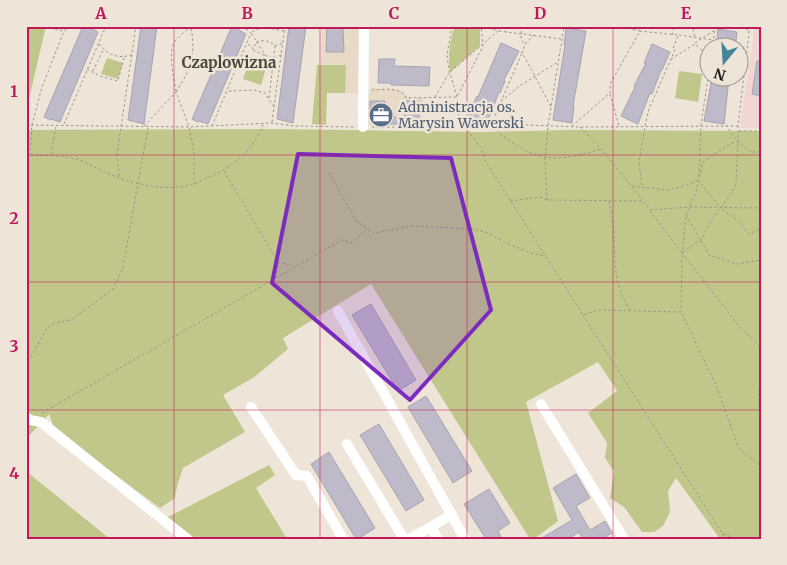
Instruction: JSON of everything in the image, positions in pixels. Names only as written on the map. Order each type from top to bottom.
[{"type":"street","points":[[363,127],[364,26]]},
{"type":"street","points":[[338,311],[465,539]]},
{"type":"street","points":[[541,404],[624,539]]},
{"type":"street","points":[[251,407],[296,475],[307,476],[343,539]]},
{"type":"street","points":[[28,418],[41,422],[187,539]]},
{"type":"street","points":[[347,444],[404,539]]},
{"type":"street","points":[[408,539],[452,514]]},
{"type":"street","points":[[431,526],[438,539]]},
{"type":"path","points":[[60,30],[61,26]]},
{"type":"path","points":[[30,156],[32,125],[42,88],[64,32],[73,26]]},
{"type":"path","points":[[119,178],[117,154],[136,26]]},
{"type":"path","points":[[194,184],[194,151],[189,127],[176,92],[172,61],[173,45],[190,27],[196,26]]},
{"type":"path","points":[[239,26],[251,33],[266,56]]},
{"type":"path","points":[[272,123],[285,26]]},
{"type":"path","points":[[453,26],[447,55],[449,73],[457,97]]},
{"type":"path","points":[[481,26],[483,44],[457,97],[456,108],[464,121],[479,126],[738,126]]},
{"type":"path","points":[[484,26],[498,31],[562,39]]},
{"type":"path","points":[[522,26],[520,37],[524,46]]},
{"type":"path","points":[[547,200],[546,158],[548,126],[564,26]]},
{"type":"path","points":[[616,26],[640,31],[703,38],[719,26]]},
{"type":"path","points":[[638,26],[640,31]]},
{"type":"path","points":[[672,34],[674,26]]},
{"type":"path","points":[[742,26],[749,33]]},
{"type":"path","points":[[682,253],[700,240],[736,184],[738,126],[749,26]]},
{"type":"path","points":[[64,125],[104,27]]},
{"type":"path","points":[[144,127],[176,92],[187,74],[194,43],[190,27]]},
{"type":"path","points":[[50,28],[64,32]]},
{"type":"path","points":[[212,126],[251,33],[254,30],[265,28],[284,31]]},
{"type":"path","points":[[693,29],[695,37]]},
{"type":"path","points":[[713,38],[715,30]]},
{"type":"path","points":[[434,98],[449,73],[498,31]]},
{"type":"path","points":[[619,126],[610,94],[610,84],[640,31]]},
{"type":"path","points":[[491,125],[524,46],[534,35]]},
{"type":"path","points":[[642,186],[639,163],[650,109],[678,35]]},
{"type":"path","points":[[256,42],[263,40],[275,46]]},
{"type":"path","points":[[670,60],[700,40]]},
{"type":"path","points":[[253,49],[256,42]]},
{"type":"path","points":[[98,43],[115,57],[132,55]]},
{"type":"path","points":[[247,43],[253,49],[266,56],[274,58],[281,55]]},
{"type":"path","points":[[275,46],[283,43]]},
{"type":"path","points":[[695,44],[700,49]]},
{"type":"path","points":[[269,99],[275,46]]},
{"type":"path","points":[[93,72],[103,48]]},
{"type":"path","points":[[522,52],[551,108]]},
{"type":"path","points":[[88,69],[118,81],[124,57]]},
{"type":"path","points":[[501,101],[558,62]]},
{"type":"path","points":[[369,88],[372,90],[398,90],[405,94],[406,98],[457,97]]},
{"type":"path","points":[[707,88],[701,125],[698,180],[720,208],[750,234],[761,228]]},
{"type":"path","points":[[228,90],[254,90],[265,94],[274,108]]},
{"type":"path","points":[[572,126],[610,94]]},
{"type":"path","points":[[26,125],[189,127],[264,125],[272,123],[295,126],[423,127],[464,121]]},
{"type":"path","points":[[461,122],[481,148],[486,162],[510,201],[726,539]]},
{"type":"path","points":[[26,156],[76,159],[119,178],[139,183],[165,188],[186,186],[223,171],[248,151],[259,137],[264,125]]},
{"type":"path","points":[[495,125],[498,133],[516,145],[546,158],[572,158],[601,149]]},
{"type":"path","points":[[51,156],[56,126]]},
{"type":"path","points":[[726,126],[738,142],[751,152],[761,152]]},
{"type":"path","points":[[26,366],[47,328],[54,323],[71,320],[113,289],[123,267],[148,127]]},
{"type":"path","points":[[579,127],[601,149],[632,186],[740,327],[761,348]]},
{"type":"path","points":[[738,131],[761,131]]},
{"type":"path","points":[[738,142],[731,143],[703,162],[696,192],[686,216],[682,253],[681,312],[716,385],[739,449],[761,466]]},
{"type":"path","points":[[223,171],[278,262],[276,278]]},
{"type":"path","points":[[329,172],[356,221],[374,233],[412,226],[473,229],[488,233],[531,253],[546,256]]},
{"type":"path","points":[[632,186],[667,190],[698,180]]},
{"type":"path","points":[[510,201],[540,197],[547,200],[643,201]]},
{"type":"path","points":[[609,201],[614,234],[614,260],[617,280],[623,301],[631,311]]},
{"type":"path","points":[[650,210],[689,207],[761,208]]},
{"type":"path","points":[[686,216],[709,255],[736,264],[761,260]]},
{"type":"path","points":[[28,418],[342,240],[352,243],[367,228]]},
{"type":"path","points":[[278,262],[294,266]]},
{"type":"path","points":[[583,315],[598,310],[681,312]]},
{"type":"path","points":[[760,384],[759,408],[761,412]]},
{"type":"path","points":[[722,533],[735,539]]},
{"type":"highlighted area","points":[[298,154],[451,158],[491,310],[410,400],[272,283]]},
{"type":"shaded area","points":[[322,26],[359,26],[358,93],[345,93],[345,65],[321,65]]},
{"type":"shaded area","points":[[755,26],[761,26],[761,128],[740,128],[746,88],[750,88],[750,60]]},
{"type":"shaded area","points":[[371,88],[398,89],[408,97],[423,97],[422,125],[369,125],[367,101]]},
{"type":"green space","points":[[26,26],[46,26],[26,112]]},
{"type":"green space","points":[[455,26],[480,26],[480,46],[450,72],[449,49]]},
{"type":"green space","points":[[107,58],[123,63],[118,79],[101,74]]},
{"type":"green space","points":[[249,62],[266,68],[261,85],[243,79]]},
{"type":"green space","points":[[317,65],[346,65],[345,93],[327,93],[326,125],[312,124]]},
{"type":"green space","points":[[679,71],[700,74],[698,102],[675,98]]},
{"type":"green space","points":[[271,129],[483,132],[566,130],[761,131],[761,539],[720,539],[676,478],[668,491],[670,512],[663,526],[654,532],[642,532],[624,507],[610,498],[614,471],[605,458],[607,443],[588,413],[617,391],[598,362],[526,402],[558,521],[534,539],[530,539],[371,284],[283,338],[288,349],[253,378],[223,395],[245,432],[183,468],[175,498],[160,508],[55,430],[49,414],[26,439],[26,130]]},
{"type":"green space","points":[[269,465],[275,475],[256,488],[287,539],[196,539],[168,517]]},
{"type":"green space","points":[[26,471],[110,539],[26,539]]},
{"type":"building","points":[[83,26],[90,26],[90,28],[98,32],[60,122],[51,120],[44,117]]},
{"type":"building","points":[[141,26],[157,26],[144,124],[128,120]]},
{"type":"building","points":[[232,26],[246,34],[208,124],[198,122],[192,119]]},
{"type":"building","points":[[289,26],[306,26],[293,123],[277,119]]},
{"type":"building","points":[[327,26],[343,26],[344,52],[326,52]]},
{"type":"building","points":[[566,28],[586,31],[573,106],[572,123],[553,120]]},
{"type":"building","points":[[718,29],[737,32],[736,38],[717,38]]},
{"type":"building","points":[[501,43],[519,51],[504,80],[487,123],[469,115]]},
{"type":"building","points":[[652,44],[670,52],[652,94],[650,93],[638,124],[621,116],[646,63],[644,63]]},
{"type":"building","points":[[379,59],[395,59],[394,66],[430,67],[429,86],[378,83]]},
{"type":"building","points":[[757,61],[761,61],[761,96],[752,94]]},
{"type":"building","points":[[710,88],[728,88],[724,124],[704,121]]},
{"type":"building","points":[[370,101],[385,101],[385,117],[404,117],[404,101],[419,101],[419,124],[377,124],[377,113],[370,113]]},
{"type":"building","points":[[371,304],[416,380],[398,391],[352,315]]},
{"type":"building","points":[[426,396],[472,471],[453,483],[408,407]]},
{"type":"building","points":[[379,424],[424,500],[406,511],[360,435]]},
{"type":"building","points":[[329,452],[375,528],[358,539],[356,539],[311,464]]},
{"type":"building","points":[[576,474],[590,498],[576,506],[590,530],[605,521],[612,533],[602,539],[583,539],[579,532],[568,539],[540,539],[572,520],[553,488]]},
{"type":"building","points":[[489,489],[510,523],[498,531],[501,537],[498,539],[486,539],[464,504]]},
{"type":"place","name":"Administracja os. Marysin Wawerski","points":[[381,115]]},
{"type":"district","name":"Czaplowizna","points":[[229,63]]}]
